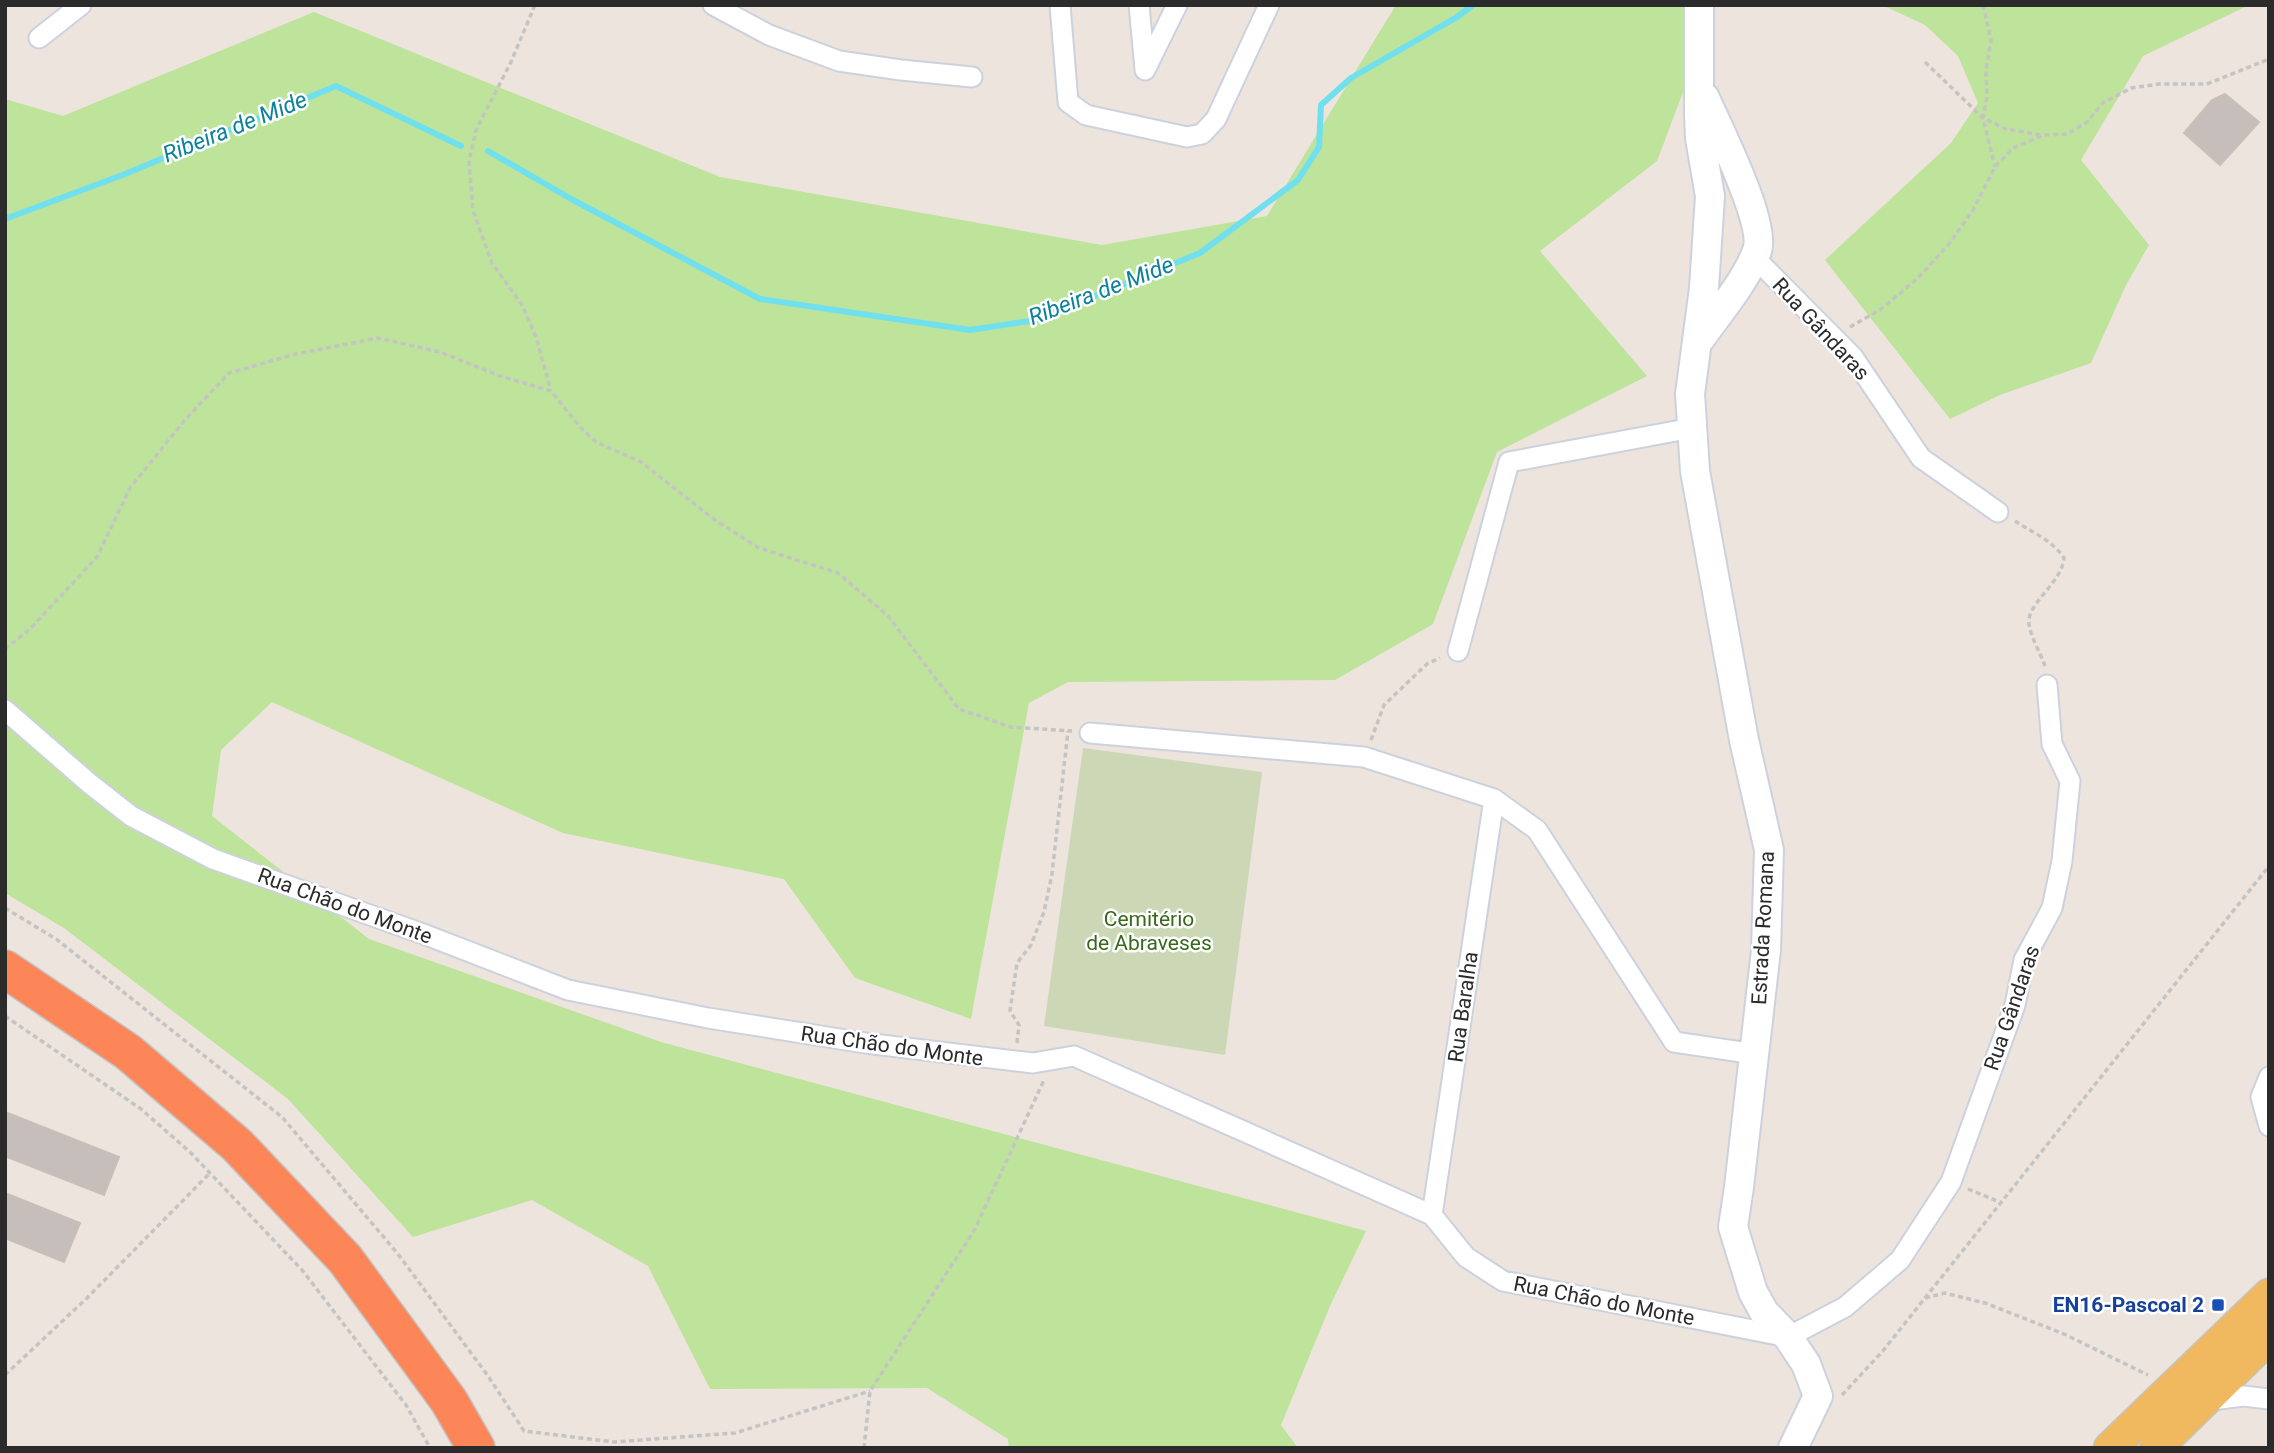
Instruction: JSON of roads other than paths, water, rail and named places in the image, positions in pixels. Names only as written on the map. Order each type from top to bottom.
[{"type":"highway","points":[[5,969],[128,1052],[237,1145],[345,1259],[449,1401],[476,1448]]},
{"type":"main road","points":[[2110,1448],[2269,1295]]},
{"type":"main road","points":[[2155,1448],[2269,1337]]},
{"type":"street","points":[[39,38],[81,5]]},
{"type":"street","points":[[713,5],[769,35],[839,61],[972,77]]},
{"type":"street","points":[[1060,5],[1068,102],[1086,114],[1187,137],[1202,134],[1216,119],[1269,5]]},
{"type":"street","points":[[1139,5],[1145,70],[1177,5]]},
{"type":"street","name":"Estrada Romana","points":[[1699,5],[1700,138],[1710,197],[1704,288],[1690,394],[1695,471],[1744,740],[1769,850],[1766,950],[1740,1187],[1732,1227],[1753,1292],[1764,1312],[1788,1337],[1806,1364],[1818,1396],[1793,1448]]},
{"type":"street","name":"Estrada Romana","points":[[1697,344],[1746,273],[1758,249],[1753,207],[1699,84]]},
{"type":"street","name":"Rua Gândaras","points":[[1754,257],[1853,357],[1921,458],[1998,512]]},
{"type":"street","points":[[1458,651],[1509,462],[1692,428]]},
{"type":"street","name":"Rua Gândaras","points":[[1788,1337],[1845,1307],[1900,1260],[1951,1182],[2015,1004],[2024,960],[2052,908],[2062,861],[2070,780],[2052,744],[2046,685]]},
{"type":"street","name":"Rua Chão do Monte","points":[[5,710],[131,816],[213,859],[568,990],[708,1018],[865,1044],[1014,1062],[1033,1063],[1074,1056],[1113,1071],[1432,1215],[1466,1257],[1503,1281],[1788,1337]]},
{"type":"street","points":[[1090,733],[1364,757],[1494,799],[1536,830],[1674,1042],[1755,1054]]},
{"type":"street","name":"Rua Baralha","points":[[1432,1215],[1494,799]]},
{"type":"street","points":[[2269,1077],[2261,1097],[2269,1126]]},
{"type":"street","points":[[2203,1402],[2243,1396],[2269,1399]]},
{"type":"waterway","name":"Ribeira de Mide","points":[[488,151],[573,200],[760,299],[970,330],[1036,320],[1200,253],[1298,180],[1319,147],[1321,105],[1351,78],[1473,5]]},
{"type":"waterway","name":"Ribeira de Mide","points":[[5,219],[125,174],[336,86],[461,146]]},
{"type":"place","name":"EN16-Pascoal 2","points":[[2218,1305]]},
{"type":"park label","name":"Cemitério de Abraveses","points":[[1149,931]]}]
